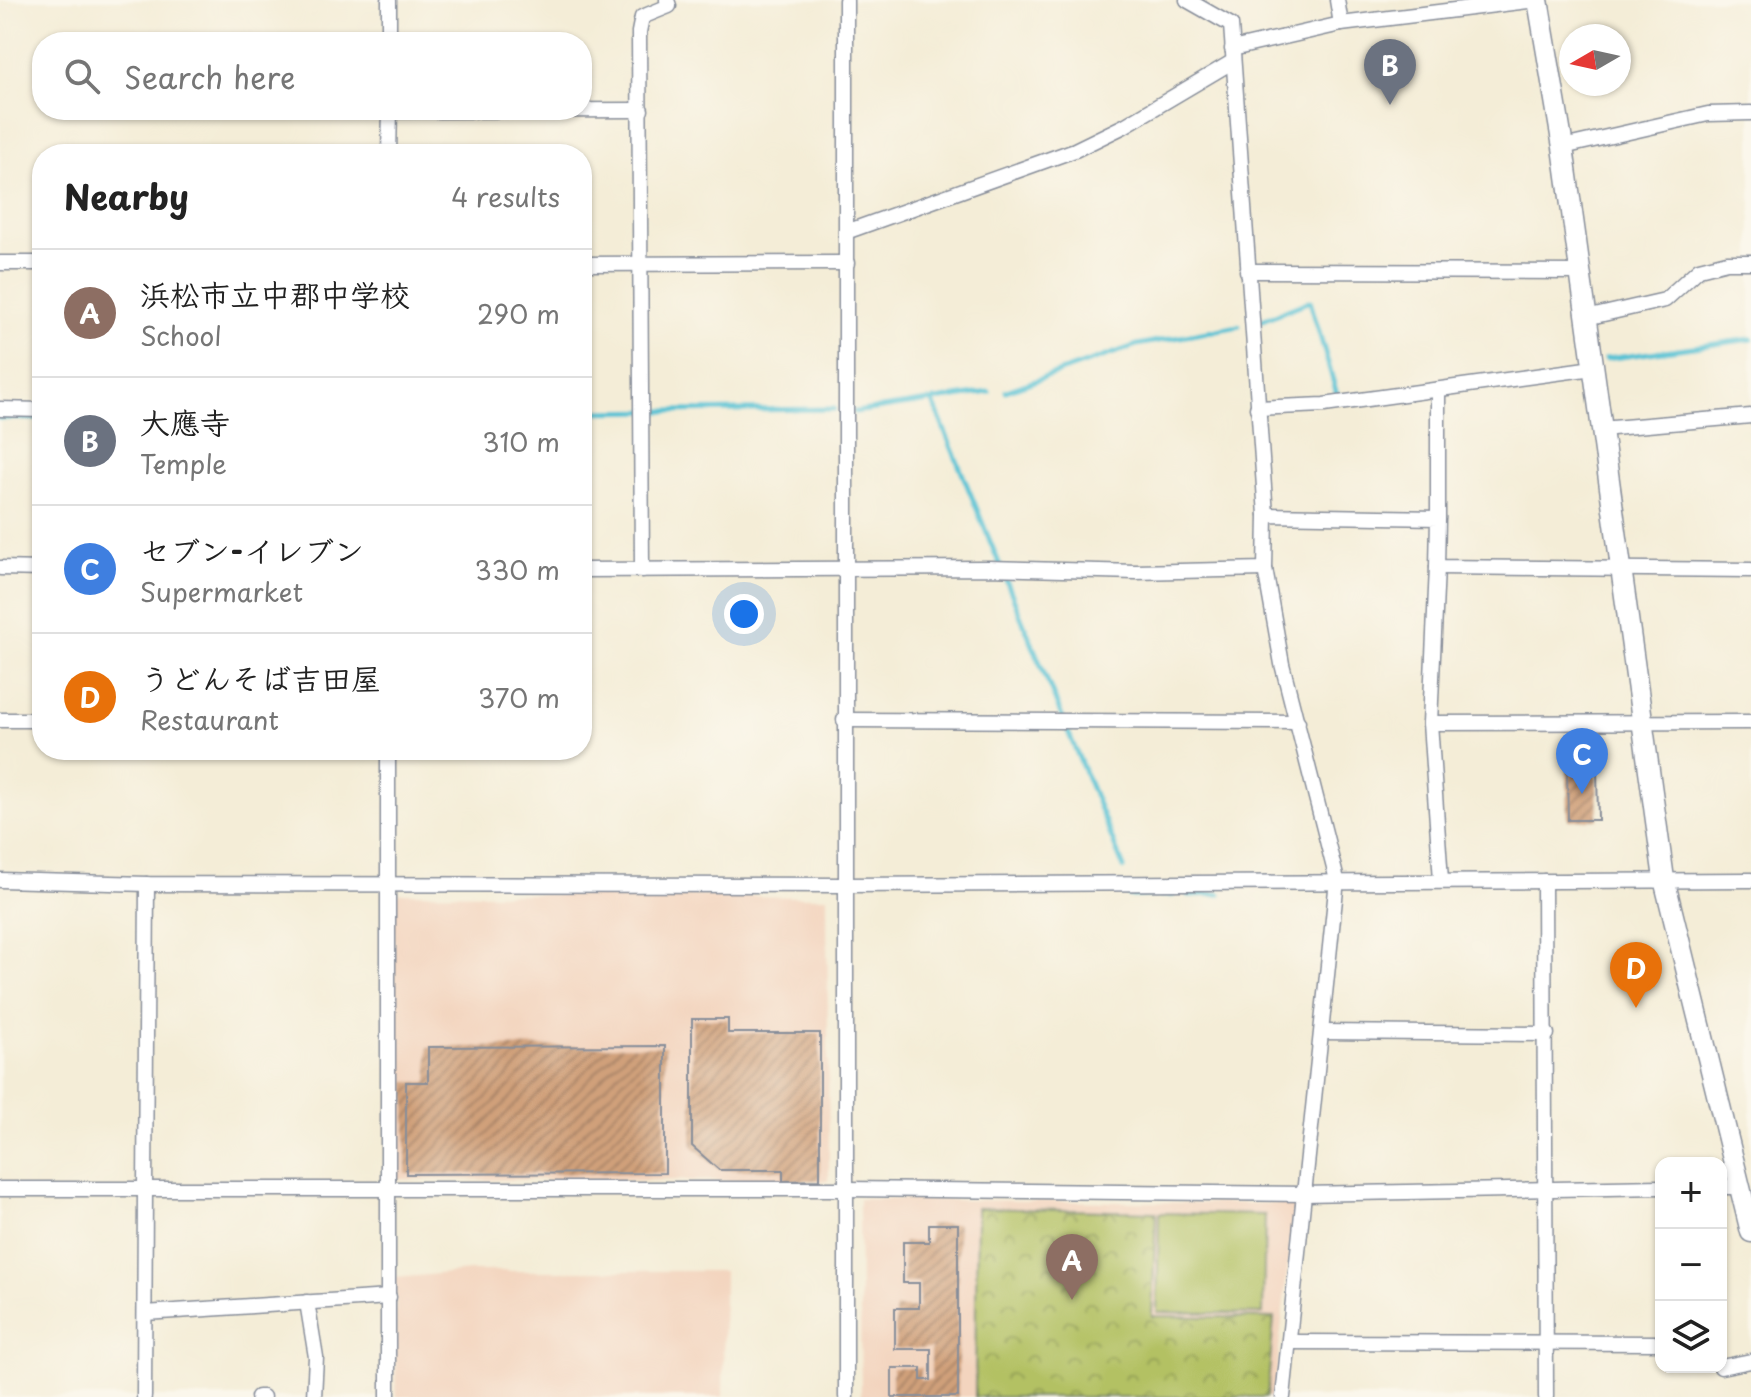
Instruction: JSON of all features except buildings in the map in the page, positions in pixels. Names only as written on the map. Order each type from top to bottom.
[{"type":"street","points":[[389,0],[389,32]]},
{"type":"street","points":[[642,570],[639,32],[642,17],[669,6],[667,0]]},
{"type":"street","points":[[846,0],[846,1397]]},
{"type":"street","points":[[1187,0],[1231,25],[1266,515],[1265,569],[1282,664],[1337,880],[1283,1397]]},
{"type":"street","points":[[1337,0],[1341,24]]},
{"type":"street","points":[[846,232],[1075,150],[1124,126],[1232,56],[1341,24],[1537,0],[1563,147],[1640,723],[1664,879],[1738,1190],[1751,1232]]},
{"type":"street","points":[[592,110],[641,110]]},
{"type":"street","points":[[1563,147],[1708,114],[1751,113]]},
{"type":"street","points":[[389,144],[390,120]]},
{"type":"street","points":[[1586,318],[1665,300],[1699,269],[1727,262],[1751,262]]},
{"type":"street","points":[[0,263],[32,263]]},
{"type":"street","points":[[592,264],[847,263]]},
{"type":"street","points":[[1247,271],[1580,272]]},
{"type":"street","points":[[1257,408],[1324,405],[1593,368]]},
{"type":"street","points":[[1438,390],[1437,567],[1430,723],[1441,880]]},
{"type":"street","points":[[0,409],[32,410]]},
{"type":"street","points":[[1601,429],[1751,416]]},
{"type":"street","points":[[1266,515],[1438,518]]},
{"type":"street","points":[[1437,567],[1751,570]]},
{"type":"street","points":[[0,568],[32,569]]},
{"type":"street","points":[[592,570],[988,568],[1136,572],[1265,569]]},
{"type":"street","points":[[0,720],[32,720]]},
{"type":"street","points":[[844,720],[1298,722]]},
{"type":"street","points":[[1430,723],[1751,722]]},
{"type":"street","points":[[388,760],[388,1397]]},
{"type":"street","points":[[0,880],[147,884],[846,885],[1751,880]]},
{"type":"street","points":[[1544,881],[1547,1034],[1546,1397]]},
{"type":"street","points":[[144,1397],[147,884]]},
{"type":"street","points":[[1322,1032],[1547,1034]]},
{"type":"street","points":[[0,1189],[847,1189],[1304,1194],[1655,1187]]},
{"type":"street","points":[[145,1313],[389,1297]]},
{"type":"street","points":[[307,1302],[316,1357],[314,1397]]},
{"type":"street","points":[[1289,1342],[1655,1342]]},
{"type":"street","points":[[1727,1365],[1751,1361]]},
{"type":"shaded area","points":[[400,893],[827,897],[829,1181],[396,1179],[394,899]]},
{"type":"shaded area","points":[[859,1199],[1294,1204],[1274,1397],[861,1397]]},
{"type":"shaded area","points":[[470,1271],[724,1271],[723,1397],[396,1397],[396,1278]]},
{"type":"green space","points":[[977,1208],[1156,1212],[1152,1316],[1274,1318],[1267,1397],[975,1397]]},
{"type":"green space","points":[[1159,1213],[1265,1215],[1263,1314],[1157,1312]]},
{"type":"waterway","points":[[1257,322],[1310,301],[1338,398],[1342,398]]},
{"type":"waterway","points":[[1006,391],[1137,345],[1239,326]]},
{"type":"waterway","points":[[1606,359],[1751,339]]},
{"type":"waterway","points":[[855,412],[989,392]]},
{"type":"waterway","points":[[933,402],[1124,868]]},
{"type":"waterway","points":[[592,412],[834,409]]},
{"type":"waterway","points":[[0,418],[32,419]]},
{"type":"waterway","points":[[1188,895],[1220,894]]},
{"type":"waterway","points":[[1129,896],[1173,895]]},
{"type":"place","name":"大應寺","points":[[1390,105]]},
{"type":"place","name":"セブン-イレブン","points":[[1582,794]]},
{"type":"place","name":"うどんそば吉田屋","points":[[1636,1008]]},
{"type":"place","name":"浜松市立中郡中学校","points":[[1072,1300]]}]
